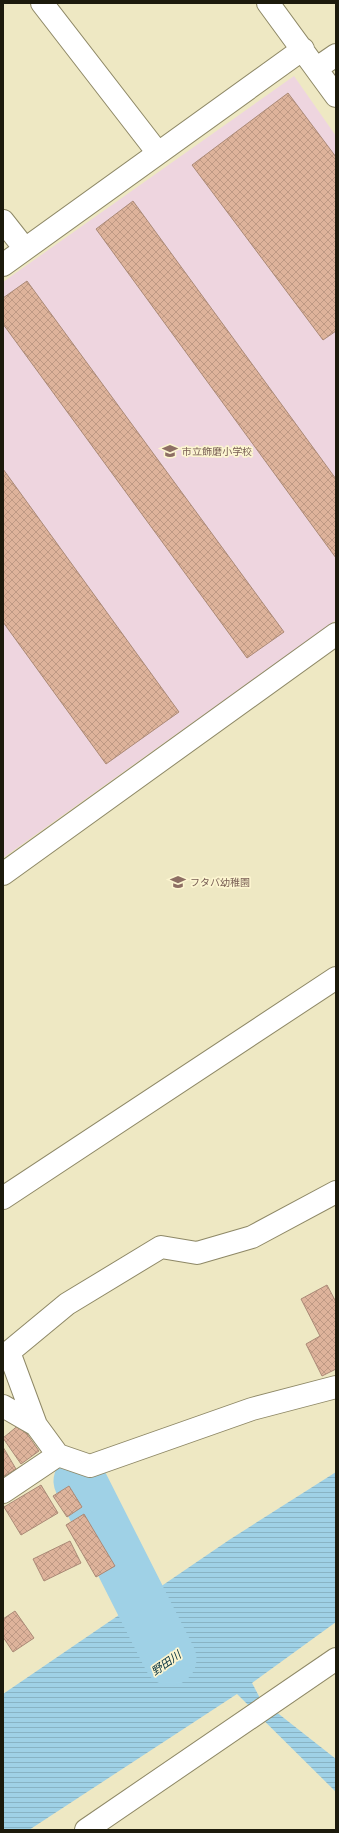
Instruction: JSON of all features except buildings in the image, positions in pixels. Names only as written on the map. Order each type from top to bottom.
[{"type":"street","points":[[42,3],[158,153]]},
{"type":"street","points":[[268,3],[336,96]]},
{"type":"street","points":[[3,265],[303,49]]},
{"type":"street","points":[[317,68],[336,55]]},
{"type":"street","points":[[3,221],[25,249]]},
{"type":"street","points":[[3,874],[336,634]]},
{"type":"street","points":[[3,1198],[336,978]]},
{"type":"street","points":[[336,1192],[252,1237],[197,1253],[161,1247],[67,1304],[9,1352],[36,1425],[58,1455],[90,1466],[252,1409],[336,1387]]},
{"type":"street","points":[[3,1406],[36,1425]]},
{"type":"street","points":[[3,1492],[58,1455]]},
{"type":"street","points":[[86,1830],[336,1659]]},
{"type":"shaded area","name":"市立飾磨小学校","points":[[294,76],[336,136],[336,620],[3,858],[3,282]]},
{"type":"water","name":"野田川","points":[[336,1472],[336,1622],[252,1683],[261,1700],[336,1759],[336,1792],[237,1694],[29,1830],[3,1830],[3,1694],[229,1540]]},
{"type":"waterway","name":"野田川","points":[[80,1481],[170,1659]]},
{"type":"place","name":"市立飾磨小学校","points":[[170,451]]},
{"type":"place","name":"フタバ幼稚園","points":[[178,882]]}]
